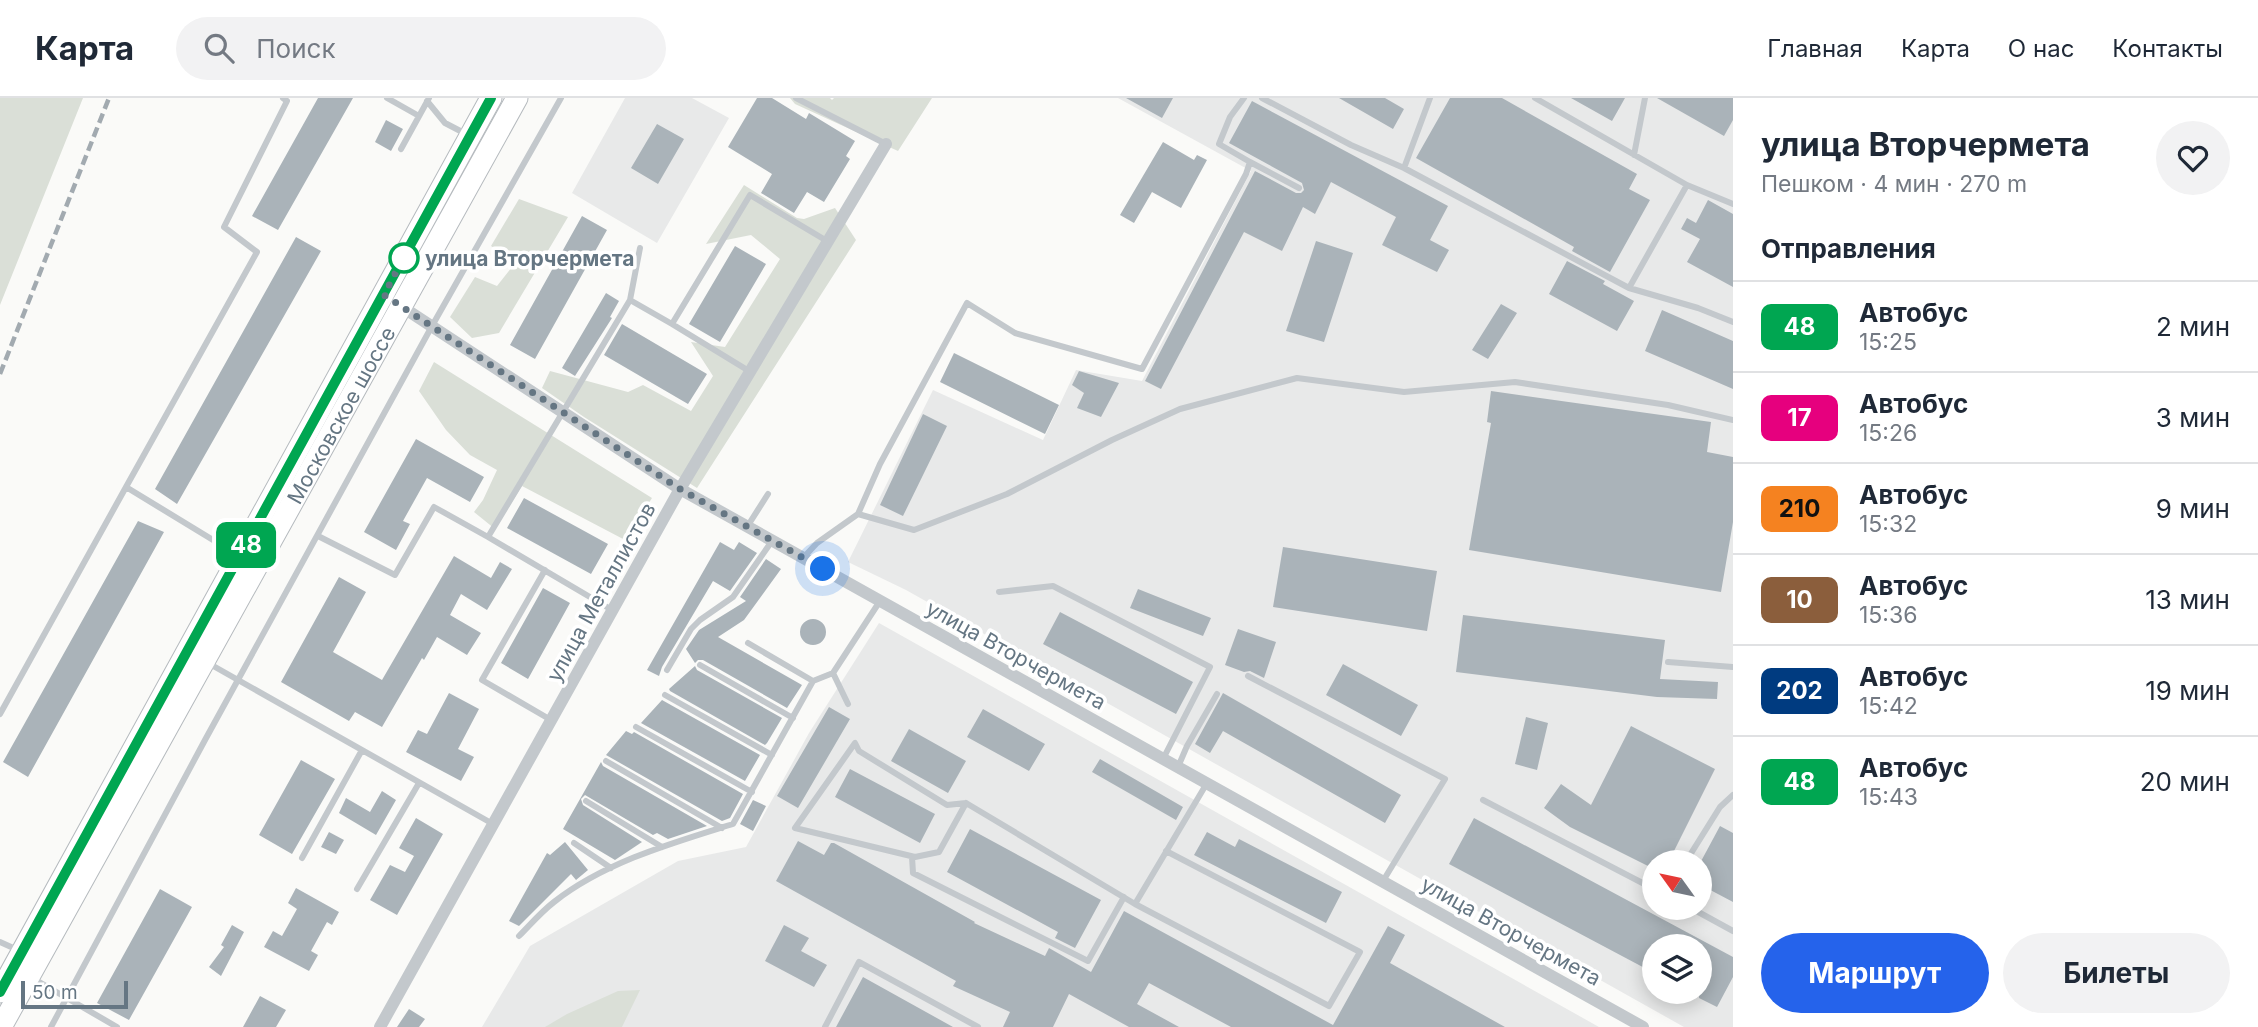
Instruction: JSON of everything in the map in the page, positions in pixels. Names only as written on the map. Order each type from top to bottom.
[{"type":"main road","name":"Московское шоссе","points":[[0,992],[491,98]]},
{"type":"main road","name":"Московское шоссе","points":[[1,1027],[517,98]]},
{"type":"street","name":"улица Металлистов","points":[[380,1027],[680,489],[886,144]]},
{"type":"street","name":"улица Вторчермета","points":[[384,295],[680,489],[1643,1027]]},
{"type":"lane","points":[[0,714],[257,252],[224,227],[287,101],[284,98]]},
{"type":"lane","points":[[387,98],[419,116]]},
{"type":"lane","points":[[51,1027],[432,326],[561,98]]},
{"type":"lane","points":[[796,98],[886,144]]},
{"type":"lane","points":[[1244,98],[1230,117],[1219,144],[1299,188]]},
{"type":"lane","points":[[1262,98],[1351,145],[1404,168],[1629,288],[1698,308],[1733,322]]},
{"type":"lane","points":[[1404,168],[1430,98]]},
{"type":"lane","points":[[1535,98],[1687,185],[1733,204]]},
{"type":"lane","points":[[1634,155],[1645,98]]},
{"type":"lane","points":[[401,149],[428,100],[445,123],[470,136]]},
{"type":"lane","points":[[803,558],[817,543],[858,514],[880,464],[967,303],[1014,333],[1142,369],[1250,162]]},
{"type":"lane","points":[[1629,288],[1687,185]]},
{"type":"lane","points":[[672,324],[750,195],[827,241]]},
{"type":"lane","points":[[488,537],[630,299],[640,248]]},
{"type":"lane","points":[[630,299],[749,371]]},
{"type":"lane","points":[[858,514],[914,530],[1007,494],[1112,440],[1180,409],[1297,378],[1404,392],[1515,382],[1668,405],[1733,420]]},
{"type":"lane","points":[[125,487],[240,556]]},
{"type":"lane","points":[[747,527],[768,494]]},
{"type":"lane","points":[[318,536],[395,575],[434,507],[612,610]]},
{"type":"lane","points":[[667,670],[691,629],[733,597],[772,541]]},
{"type":"lane","points":[[545,570],[482,680],[551,720]]},
{"type":"lane","points":[[999,592],[1053,586],[1210,667],[1163,759]]},
{"type":"lane","points":[[519,936],[553,902],[611,868],[662,847],[733,824],[813,681],[833,673],[880,601]]},
{"type":"lane","points":[[748,643],[813,681]]},
{"type":"lane","points":[[204,661],[493,824]]},
{"type":"lane","points":[[1668,662],[1733,667]]},
{"type":"lane","points":[[700,665],[793,718]]},
{"type":"lane","points":[[833,673],[848,704]]},
{"type":"lane","points":[[1248,676],[1445,779],[1383,881]]},
{"type":"lane","points":[[1178,767],[1217,694]]},
{"type":"lane","points":[[665,695],[772,755]]},
{"type":"lane","points":[[636,727],[752,792]]},
{"type":"lane","points":[[966,803],[939,852],[912,857],[795,828],[855,743],[859,751],[947,805],[966,803],[1136,904],[1329,1006],[1360,952],[1166,851]]},
{"type":"lane","points":[[302,858],[362,750]]},
{"type":"lane","points":[[606,761],[722,828]]},
{"type":"lane","points":[[357,889],[419,783]]},
{"type":"lane","points":[[1136,904],[1207,783]]},
{"type":"lane","points":[[1693,850],[1720,807],[1733,795]]},
{"type":"lane","points":[[1483,800],[1642,883]]},
{"type":"lane","points":[[586,801],[662,847]]},
{"type":"lane","points":[[574,843],[611,868]]},
{"type":"lane","points":[[912,857],[912,873],[1088,961],[1124,897]]},
{"type":"lane","points":[[1712,920],[1733,931]]},
{"type":"lane","points":[[0,942],[22,952]]},
{"type":"lane","points":[[825,1027],[859,962],[978,1027]]},
{"type":"lane","points":[[29,976],[117,1027]]},
{"type":"shaded area","points":[[0,98],[83,98],[0,305]]},
{"type":"shaded area","points":[[625,98],[692,98],[729,118],[657,243],[572,193]]},
{"type":"shaded area","points":[[790,98],[932,98],[898,151],[795,104]]},
{"type":"shaded area","points":[[1118,98],[1733,98],[1733,1027],[1684,1027],[1643,1004],[1712,1004],[1712,934],[1642,934],[1642,1003],[906,590],[848,562],[933,390],[1043,440],[1076,370],[1142,381],[1251,171]]},
{"type":"shaded area","points":[[744,185],[797,218],[804,219],[835,208],[856,240],[697,488],[542,388],[550,371],[628,392],[643,385],[691,411],[713,376],[691,342],[725,347],[780,259],[751,235],[706,244]]},
{"type":"shaded area","points":[[519,199],[568,217],[499,333],[472,338],[450,317],[475,277],[497,286],[516,262],[491,246]]},
{"type":"shaded area","points":[[434,362],[652,498],[625,540],[522,486],[495,529],[474,512],[483,500],[497,470],[470,455],[446,430],[419,391]]},
{"type":"shaded area","points":[[879,623],[1599,1027],[482,1027],[530,946],[678,861],[746,847],[809,733]]},
{"type":"shaded area","points":[[640,990],[622,1027],[545,1027],[618,991]]},
{"type":"building","points":[[318,98],[353,98],[278,230],[252,216]]},
{"type":"building","points":[[757,98],[772,98],[806,119],[809,113],[855,141],[846,156],[850,159],[824,202],[807,192],[794,213],[761,193],[772,174],[728,147]]},
{"type":"building","points":[[1126,98],[1173,98],[1162,118]]},
{"type":"building","points":[[1339,98],[1385,98],[1404,109],[1393,129]]},
{"type":"building","points":[[1450,98],[1502,98],[1637,174],[1629,189],[1650,200],[1610,272],[1572,251],[1574,247],[1416,158]]},
{"type":"building","points":[[1571,98],[1625,98],[1612,121]]},
{"type":"building","points":[[1657,98],[1733,98],[1733,120],[1724,136]]},
{"type":"building","points":[[1252,101],[1448,206],[1430,240],[1449,250],[1437,272],[1382,245],[1396,217],[1331,182],[1315,214],[1303,207],[1282,251],[1244,232],[1161,389],[1145,381],[1255,171],[1296,193],[1304,190],[1302,183],[1229,143]]},
{"type":"building","points":[[386,120],[403,129],[391,151],[375,142]]},
{"type":"building","points":[[657,124],[684,139],[658,184],[631,168]]},
{"type":"building","points":[[1163,142],[1194,160],[1197,155],[1207,160],[1181,208],[1152,192],[1134,223],[1120,215]]},
{"type":"building","points":[[1708,200],[1733,214],[1733,287],[1687,262],[1700,239],[1681,229],[1687,218],[1696,223]]},
{"type":"building","points":[[582,216],[607,230],[535,359],[510,345]]},
{"type":"building","points":[[296,237],[321,251],[177,504],[155,489]]},
{"type":"building","points":[[1316,241],[1353,253],[1324,342],[1286,331]]},
{"type":"building","points":[[735,246],[766,264],[720,342],[689,324]]},
{"type":"building","points":[[1567,261],[1605,281],[1603,284],[1634,301],[1617,331],[1549,294]]},
{"type":"building","points":[[606,293],[619,301],[610,317],[612,318],[575,376],[562,368]]},
{"type":"building","points":[[1501,304],[1517,313],[1488,359],[1472,350]]},
{"type":"building","points":[[1662,310],[1733,341],[1733,389],[1645,351]]},
{"type":"building","points":[[622,324],[707,374],[688,404],[604,355]]},
{"type":"building","points":[[954,353],[1059,405],[1045,434],[940,382]]},
{"type":"building","points":[[1079,371],[1119,383],[1101,417],[1077,408],[1084,393],[1072,385]]},
{"type":"building","points":[[1491,391],[1711,422],[1707,452],[1733,457],[1733,522],[1721,592],[1469,550],[1491,423],[1487,422]]},
{"type":"building","points":[[923,414],[947,426],[903,516],[880,505]]},
{"type":"building","points":[[416,439],[484,477],[470,502],[427,478],[403,521],[410,524],[396,550],[364,532]]},
{"type":"building","points":[[524,498],[608,544],[591,574],[507,528]]},
{"type":"building","points":[[138,521],[164,532],[28,777],[3,762]]},
{"type":"building","points":[[720,542],[734,550],[739,542],[757,553],[730,591],[713,581],[659,676],[647,670]]},
{"type":"building","points":[[1283,547],[1437,571],[1427,631],[1273,607]]},
{"type":"building","points":[[454,556],[491,578],[500,562],[512,569],[487,610],[461,594],[450,615],[481,633],[467,655],[437,637],[382,727],[355,712],[349,721],[281,682],[339,577],[366,592],[333,652],[382,680]]},
{"type":"building","points":[[766,559],[781,569],[744,620],[718,637],[802,685],[787,708],[703,660],[695,663],[686,649],[699,630],[746,601],[740,597]]},
{"type":"building","points":[[543,588],[570,603],[528,679],[501,663]]},
{"type":"building","points":[[1138,589],[1211,618],[1203,636],[1130,608]]},
{"type":"building","points":[[1060,612],[1193,682],[1176,714],[1043,644]]},
{"type":"building","points":[[1463,615],[1665,640],[1660,679],[1718,682],[1717,699],[1657,697],[1456,672]]},
{"type":"building","points":[[813,619],[822,623],[826,632],[822,641],[813,645],[804,641],[800,632],[804,623]]},
{"type":"building","points":[[1238,629],[1276,642],[1264,678],[1250,671],[1244,672],[1225,665]]},
{"type":"building","points":[[1343,664],[1418,705],[1401,736],[1326,695]]},
{"type":"building","points":[[695,666],[697,670],[782,718],[765,745],[670,691],[669,689]]},
{"type":"building","points":[[449,693],[479,709],[458,749],[474,757],[461,781],[406,752],[418,730],[427,734]]},
{"type":"building","points":[[1223,693],[1401,795],[1385,823],[1223,731],[1210,753],[1195,744]]},
{"type":"building","points":[[662,700],[760,755],[745,781],[641,723]]},
{"type":"building","points":[[829,707],[850,719],[798,808],[777,796]]},
{"type":"building","points":[[983,709],[1045,744],[1029,771],[967,737]]},
{"type":"building","points":[[1526,717],[1548,723],[1537,770],[1515,764]]},
{"type":"building","points":[[1631,726],[1715,769],[1674,850],[1642,850],[1642,863],[1570,827],[1544,808],[1561,784],[1591,805]]},
{"type":"building","points":[[909,729],[966,761],[948,793],[891,761]]},
{"type":"building","points":[[626,731],[632,734],[634,732],[743,794],[730,818],[722,821],[606,755]]},
{"type":"building","points":[[1100,759],[1183,807],[1176,820],[1092,772]]},
{"type":"building","points":[[301,760],[335,779],[292,854],[259,835]]},
{"type":"building","points":[[601,762],[603,766],[707,826],[668,839],[657,833],[653,835],[585,795],[581,799],[583,805],[642,842],[615,860],[563,829]]},
{"type":"building","points":[[850,769],[935,814],[920,843],[835,797]]},
{"type":"building","points":[[382,791],[396,800],[376,835],[339,813],[346,798],[370,812]]},
{"type":"building","points":[[753,800],[766,806],[753,831],[740,824]]},
{"type":"building","points":[[416,818],[443,834],[397,915],[370,900],[390,865],[405,872],[414,856],[399,848]]},
{"type":"building","points":[[1474,818],[1642,908],[1642,920],[1664,920],[1690,934],[1642,934],[1642,967],[1449,864]]},
{"type":"building","points":[[1720,826],[1733,833],[1733,902],[1712,891],[1712,850],[1707,850]]},
{"type":"building","points":[[970,829],[1101,900],[1075,948],[1055,938],[1058,932],[947,872]]},
{"type":"building","points":[[329,832],[344,840],[336,854],[321,847]]},
{"type":"building","points":[[1207,832],[1235,847],[1239,839],[1342,892],[1326,923],[1194,855]]},
{"type":"building","points":[[798,841],[824,855],[831,843],[834,843],[974,923],[1045,956],[1049,948],[1091,972],[1124,911],[1333,1025],[1388,926],[1405,935],[1390,963],[1505,1027],[1231,1027],[1149,983],[1137,1004],[1179,1027],[1129,1027],[1069,994],[1053,1027],[1003,1027],[1010,1012],[953,986],[956,981],[776,881]]},
{"type":"building","points":[[565,842],[588,870],[576,880],[571,874],[519,926],[509,921],[547,853],[550,855]]},
{"type":"building","points":[[296,888],[339,912],[332,925],[327,922],[311,951],[318,955],[309,971],[264,947],[273,931],[282,936],[297,909],[288,903]]},
{"type":"building","points":[[160,889],[192,907],[129,1020],[97,1003]]},
{"type":"building","points":[[232,925],[244,932],[221,976],[209,967],[224,947],[221,945]]},
{"type":"building","points":[[784,925],[809,938],[801,951],[827,965],[814,987],[765,961]]},
{"type":"building","points":[[1712,946],[1733,957],[1733,977],[1717,1007],[1711,1004]]},
{"type":"building","points":[[863,977],[953,1027],[836,1027]]},
{"type":"building","points":[[260,996],[286,1010],[276,1027],[243,1027]]},
{"type":"building","points":[[409,1009],[425,1019],[419,1027],[397,1027]]},
{"type":"railway","points":[[0,374],[109,98]]},
{"type":"bus line","name":"48","points":[[0,992],[491,98]]},
{"type":"place","name":"улица Вторчермета","points":[[404,258]]},
{"type":"route","points":[[404,258],[408,249],[384,295],[680,489],[823,569]]}]
